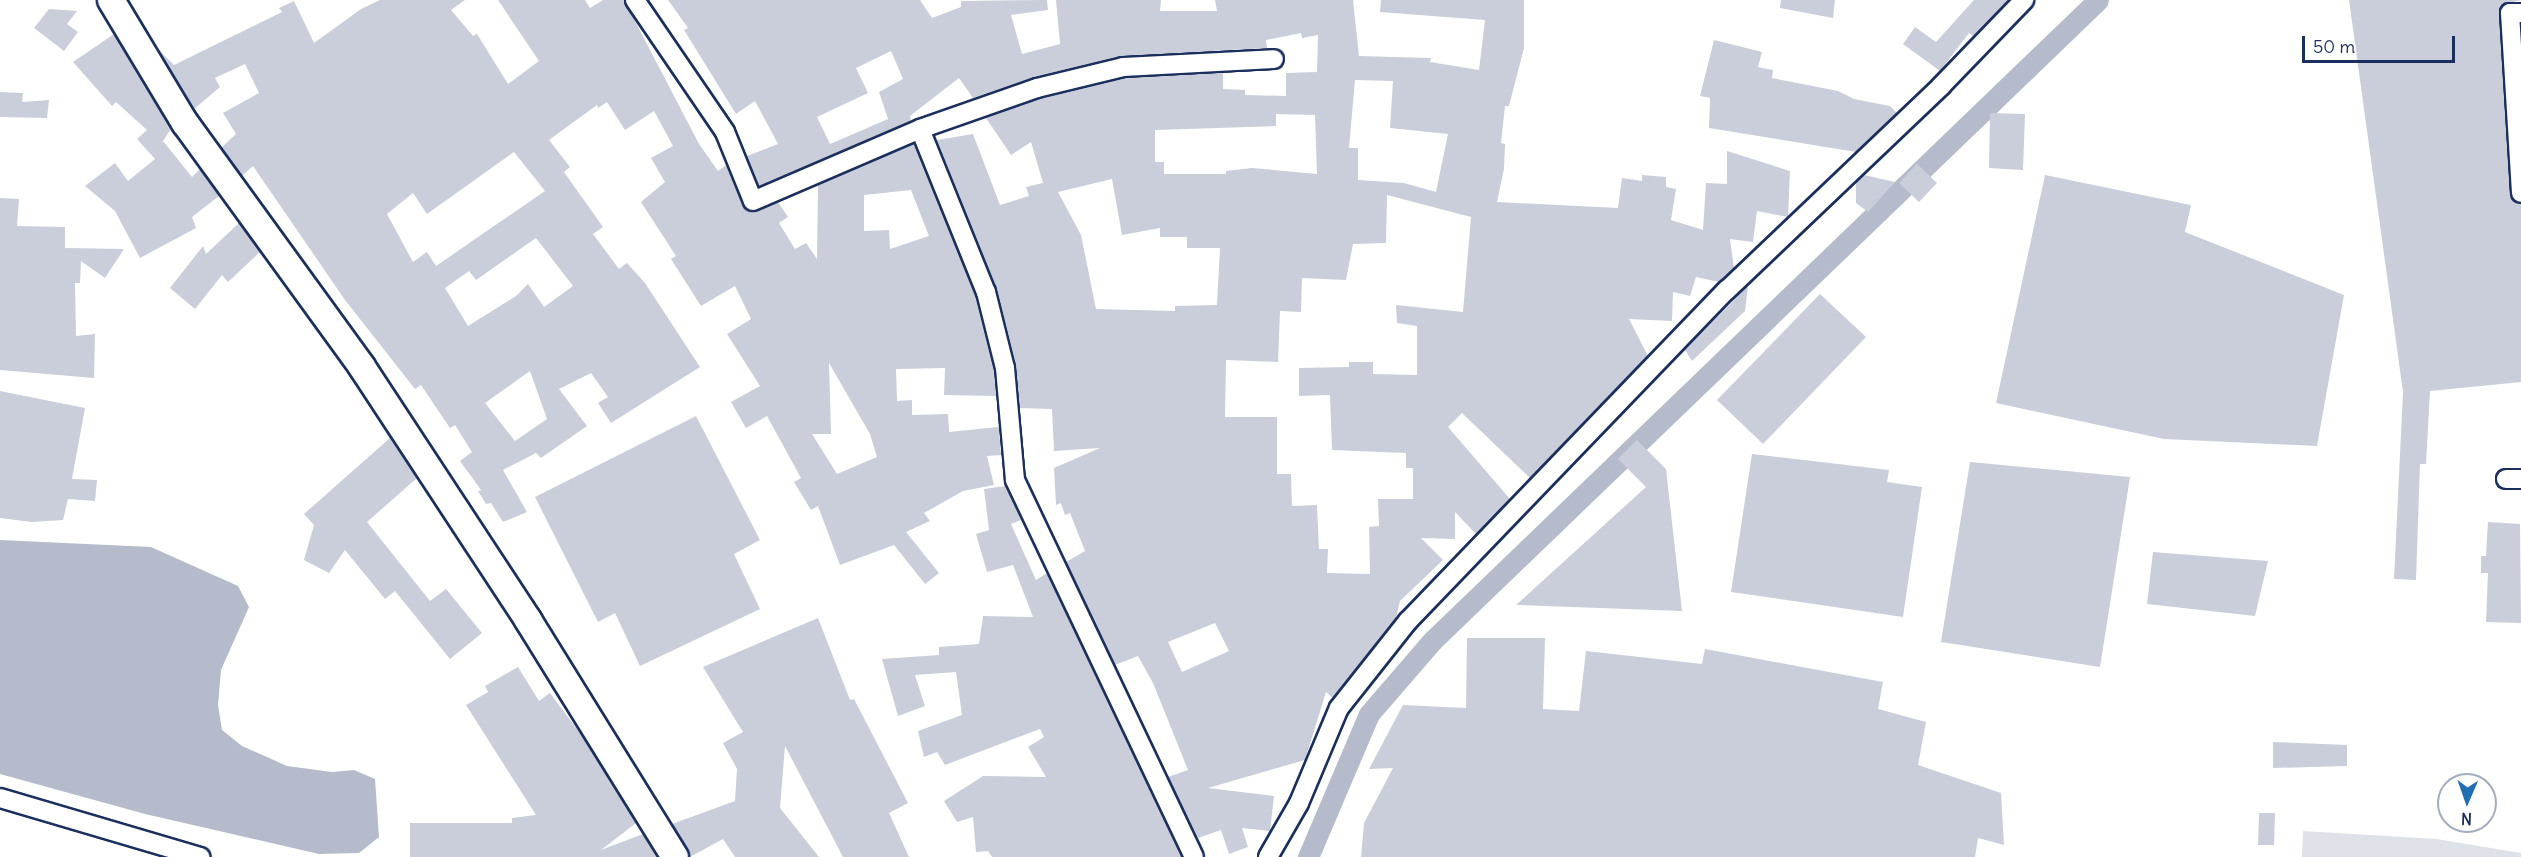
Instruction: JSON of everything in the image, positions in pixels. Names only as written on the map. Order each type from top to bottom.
[{"type":"street","points":[[111,0],[185,123],[375,386],[528,620],[675,857]]},
{"type":"street","points":[[636,0],[725,132],[753,201],[920,129],[1037,88],[1123,67],[1274,60]]},
{"type":"street","points":[[1268,857],[1299,803],[1339,708],[1408,621],[1727,290],[1941,86],[2024,0]]},
{"type":"street","points":[[2521,13],[2510,14],[2521,193]]},
{"type":"street","points":[[920,129],[986,292],[1005,368],[1015,480],[1194,857]]},
{"type":"street","points":[[0,798],[201,857]]},
{"type":"shaded area","points":[[2303,831],[2436,839],[2521,853],[2521,857],[2302,857]]},
{"type":"water","points":[[0,540],[151,547],[238,586],[249,607],[221,670],[218,705],[222,730],[242,746],[287,766],[332,772],[354,770],[375,779],[379,837],[359,853],[319,854],[145,814],[0,774]]},
{"type":"building","points":[[380,0],[465,0],[451,10],[473,36],[477,34],[508,84],[539,61],[498,0],[585,0],[590,8],[603,0],[624,0],[699,144],[718,171],[726,165],[743,206],[752,212],[778,202],[788,217],[779,223],[795,249],[806,243],[817,259],[818,185],[914,144],[975,295],[994,370],[996,396],[944,395],[945,368],[896,369],[897,401],[912,400],[912,415],[948,414],[949,432],[998,427],[998,417],[1001,455],[987,456],[994,485],[963,491],[924,513],[930,521],[906,532],[939,573],[925,584],[894,545],[840,565],[818,506],[811,510],[794,482],[801,478],[767,416],[746,428],[731,402],[760,386],[727,334],[751,319],[735,286],[701,306],[671,259],[676,256],[641,202],[665,182],[651,158],[673,146],[654,111],[625,130],[607,102],[598,108],[597,105],[549,140],[570,167],[564,172],[603,227],[593,234],[619,269],[627,263],[645,283],[700,367],[611,423],[598,403],[608,397],[591,373],[559,389],[587,426],[541,458],[536,453],[503,470],[527,512],[503,522],[491,503],[486,504],[478,491],[481,490],[460,461],[472,452],[455,425],[450,428],[421,385],[415,389],[345,300],[253,166],[242,176],[221,148],[236,134],[223,113],[259,93],[245,64],[215,78],[220,87],[194,109],[158,49],[174,65],[282,12],[279,8],[294,1],[314,43],[361,9]],"holes":[[[514,152],[545,191],[436,266],[427,252],[413,262],[387,214],[413,193],[427,214]],[[911,190],[929,236],[890,249],[889,230],[864,231],[864,195]],[[536,238],[573,286],[544,307],[528,284],[516,296],[468,326],[445,288],[469,271],[476,280]],[[829,363],[870,434],[877,457],[837,474],[812,434],[831,434]],[[530,371],[547,419],[515,441],[485,403]]]},
{"type":"building","points":[[668,0],[920,0],[932,18],[961,7],[961,1],[1047,0],[1048,10],[1011,15],[1022,54],[1060,44],[1056,0],[1161,0],[1160,11],[1217,11],[1215,0],[1353,0],[1359,56],[1431,58],[1430,62],[1479,70],[1485,20],[1380,12],[1381,0],[1524,0],[1524,48],[1509,106],[1505,106],[1501,143],[1505,144],[1504,169],[1497,202],[1618,208],[1622,178],[1642,181],[1642,175],[1666,177],[1666,187],[1676,189],[1671,220],[1703,230],[1706,183],[1727,184],[1727,151],[1790,171],[1788,217],[1757,211],[1753,242],[1730,239],[1734,268],[1719,282],[1696,277],[1690,296],[1673,292],[1672,321],[1629,319],[1648,356],[1530,478],[1462,413],[1448,427],[1510,499],[1476,534],[1455,512],[1455,539],[1421,538],[1443,560],[1400,601],[1396,618],[1333,698],[1326,692],[1305,760],[1208,788],[1274,796],[1270,831],[1242,828],[1248,847],[1229,854],[1221,830],[1198,838],[1168,777],[1188,770],[1153,683],[1138,656],[1115,665],[1066,562],[1085,551],[1070,513],[1065,515],[1061,503],[1056,505],[1054,468],[1100,448],[1054,451],[1052,409],[1020,408],[1016,365],[997,289],[937,140],[973,134],[1000,205],[1029,196],[1026,187],[1043,183],[1031,142],[1011,155],[986,118],[1040,99],[1125,78],[1223,73],[1223,89],[1245,90],[1245,95],[1286,96],[1286,73],[1317,72],[1318,35],[1302,38],[1301,33],[1266,40],[1267,48],[1121,56],[1034,77],[973,98],[959,78],[910,116],[911,121],[759,186],[747,156],[778,144],[755,101],[736,114],[684,30],[688,28]],"holes":[[[891,51],[903,79],[879,92],[888,119],[830,144],[817,117],[868,93],[856,68]],[[1355,80],[1393,81],[1390,128],[1448,134],[1436,192],[1404,183],[1358,180],[1358,148],[1349,148]],[[1276,114],[1315,115],[1317,174],[1252,168],[1226,171],[1226,174],[1164,174],[1164,162],[1155,162],[1155,130],[1276,126]],[[1112,179],[1122,235],[1160,228],[1160,237],[1187,237],[1187,248],[1220,248],[1217,305],[1175,306],[1175,311],[1096,309],[1081,235],[1058,192]],[[1387,195],[1471,217],[1463,312],[1396,305],[1397,323],[1417,326],[1417,375],[1373,374],[1373,362],[1349,362],[1349,367],[1299,368],[1299,396],[1330,395],[1332,450],[1406,453],[1406,468],[1413,468],[1413,499],[1378,499],[1379,526],[1369,527],[1370,574],[1327,573],[1328,549],[1319,549],[1317,505],[1292,506],[1291,474],[1277,474],[1277,417],[1225,417],[1226,360],[1278,362],[1280,311],[1301,312],[1302,278],[1346,280],[1353,244],[1386,243]],[[1215,623],[1229,651],[1182,672],[1168,642]]]},
{"type":"building","points":[[1781,0],[1835,0],[1833,18],[1780,8]]},
{"type":"building","points":[[1974,0],[2008,0],[1973,36],[1969,33],[1940,71],[1903,44],[1915,27],[1936,42]]},
{"type":"building","points":[[2349,0],[2521,0],[2504,4],[2499,14],[2510,194],[2521,204],[2521,382],[2430,391],[2426,464],[2420,464],[2416,580],[2394,579],[2403,392]]},
{"type":"building","points":[[49,9],[77,11],[67,24],[78,32],[64,51],[34,28]]},
{"type":"building","points":[[114,34],[171,129],[163,141],[192,177],[200,169],[219,196],[192,217],[196,228],[140,258],[115,211],[85,186],[115,163],[128,181],[155,159],[137,139],[147,130],[116,102],[112,106],[73,62]]},
{"type":"building","points":[[1714,40],[1762,52],[1758,67],[1773,70],[1772,78],[1838,91],[1854,99],[1890,106],[1897,113],[1856,152],[1709,128],[1710,98],[1700,96]]},
{"type":"building","points":[[0,92],[23,93],[22,102],[49,100],[47,118],[0,117]]},
{"type":"building","points":[[1990,113],[2025,114],[2023,170],[1989,168]]},
{"type":"building","points":[[1917,164],[1937,183],[1919,202],[1899,183]]},
{"type":"building","points":[[1864,175],[1895,182],[1868,212],[1856,203],[1856,183]]},
{"type":"building","points":[[2045,175],[2191,205],[2185,232],[2344,295],[2317,446],[2164,439],[1996,403]]},
{"type":"building","points":[[0,198],[19,199],[17,226],[65,227],[65,248],[124,249],[105,278],[81,261],[80,283],[75,283],[76,336],[95,334],[94,378],[0,370]]},
{"type":"building","points":[[239,223],[260,252],[228,282],[222,275],[195,309],[170,288],[203,246],[206,254]]},
{"type":"building","points":[[1748,286],[1745,311],[1692,361],[1685,350]]},
{"type":"building","points":[[1820,294],[1866,337],[1763,444],[1717,400]]},
{"type":"building","points":[[0,391],[85,408],[72,479],[97,480],[95,501],[68,499],[63,520],[32,522],[0,518]]},
{"type":"building","points":[[696,416],[760,540],[734,554],[760,609],[640,666],[615,613],[598,622],[535,497]]},
{"type":"building","points":[[390,438],[417,478],[367,522],[430,601],[446,589],[482,633],[450,659],[395,591],[385,599],[345,550],[329,573],[304,560],[314,525],[304,514]]},
{"type":"building","points":[[1637,440],[1666,469],[1682,611],[1516,605],[1646,487],[1618,459]]},
{"type":"building","points":[[1752,454],[1889,470],[1887,482],[1922,487],[1903,617],[1731,592]]},
{"type":"building","points":[[1970,462],[2130,477],[2100,667],[1941,642]]},
{"type":"building","points":[[1006,486],[1021,520],[1011,524],[1036,580],[1047,573],[1181,857],[992,857],[988,851],[976,852],[973,817],[957,822],[944,801],[983,776],[1046,777],[1028,747],[1044,737],[1040,729],[945,765],[937,752],[924,757],[918,731],[962,715],[956,672],[915,675],[925,706],[898,716],[882,659],[939,655],[939,647],[979,644],[983,616],[1033,617],[1013,565],[987,572],[976,534],[989,530],[984,489]]},
{"type":"building","points":[[2488,522],[2520,524],[2521,623],[2486,622],[2488,573],[2481,573],[2481,556],[2486,556]]},
{"type":"building","points":[[2153,552],[2268,561],[2255,616],[2147,604]]},
{"type":"building","points":[[818,618],[850,700],[854,699],[908,803],[889,813],[909,857],[843,857],[785,746],[780,808],[819,857],[735,857],[723,839],[690,857],[672,824],[735,801],[737,769],[723,743],[743,732],[703,667]]},
{"type":"building","points":[[1467,638],[1545,638],[1543,709],[1579,711],[1586,651],[1702,664],[1705,649],[1883,682],[1878,709],[1926,722],[1918,765],[2001,793],[2004,845],[1978,838],[1975,857],[1361,857],[1364,823],[1393,768],[1369,769],[1403,705],[1466,708]]},
{"type":"building","points":[[518,667],[539,701],[550,693],[582,736],[636,823],[601,850],[643,834],[657,857],[410,857],[410,823],[512,823],[512,818],[536,815],[466,705],[488,692],[485,686]]},
{"type":"building","points":[[2273,742],[2347,745],[2347,766],[2273,768]]},
{"type":"building","points":[[2259,813],[2275,813],[2274,845],[2258,845]]},
{"type":"waterway","points":[[1308,857],[1369,714],[1432,641],[2098,0]]}]
